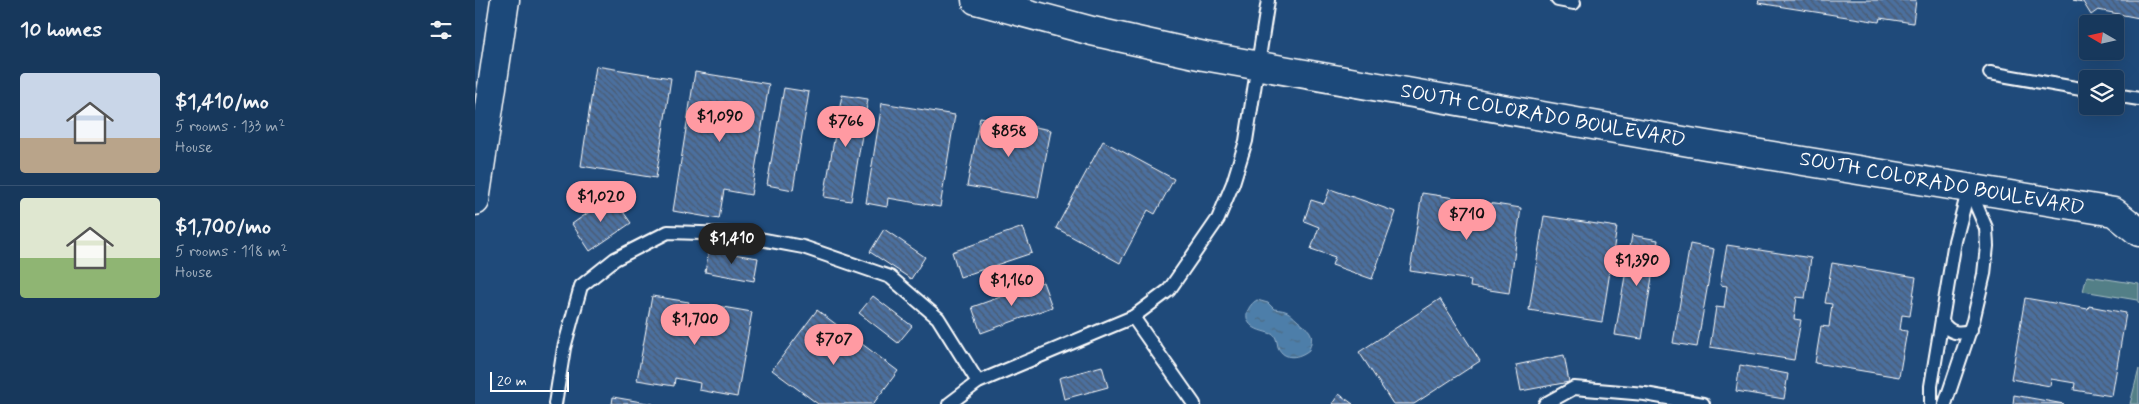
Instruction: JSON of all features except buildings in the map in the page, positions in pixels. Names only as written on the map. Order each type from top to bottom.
[{"type":"main road","points":[[475,201],[505,0]]},
{"type":"main road","name":"SOUTH COLORADO BOULEVARD","points":[[976,0],[1135,41],[1687,142],[2113,212],[2139,204]]},
{"type":"main road","name":"SOUTH COLORADO BOULEVARD","points":[[2113,212],[2139,232]]},
{"type":"lane","points":[[949,404],[977,382],[1133,317],[1169,290],[1218,219],[1233,183],[1245,141],[1268,0]]},
{"type":"lane","points":[[1558,0],[1574,3]]},
{"type":"lane","points":[[1990,73],[2079,89]]},
{"type":"lane","points":[[2124,96],[2139,99]]},
{"type":"lane","points":[[1931,404],[1931,386],[1955,241],[1969,188]]},
{"type":"lane","points":[[1945,404],[1971,330],[1984,274],[1986,228],[1969,188]]},
{"type":"lane","points":[[555,404],[564,348],[581,286],[615,259],[668,232],[733,234],[803,247],[890,277],[938,318],[977,382]]},
{"type":"lane","points":[[1133,317],[1194,404]]},
{"type":"lane","points":[[1941,322],[1951,332],[1957,333],[1971,330]]},
{"type":"lane","points":[[1545,404],[1574,388],[1645,394],[1703,404]]},
{"type":"green space","points":[[2087,276],[2139,284],[2139,303],[2137,300],[2083,291]]},
{"type":"green space","points":[[2139,369],[2139,404],[2130,404]]},
{"type":"water","points":[[1257,300],[1268,303],[1274,309],[1287,312],[1308,330],[1311,336],[1309,350],[1301,355],[1288,356],[1278,347],[1274,335],[1252,326],[1247,319],[1247,312]]}]
